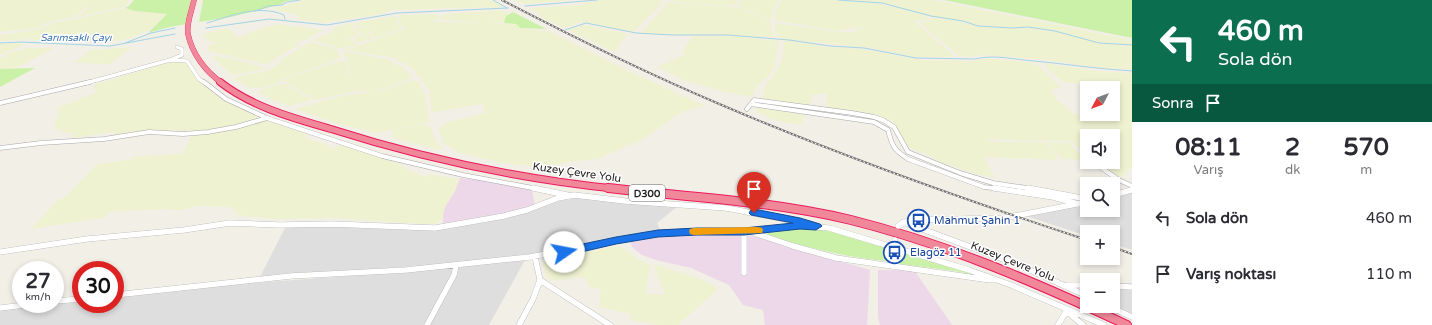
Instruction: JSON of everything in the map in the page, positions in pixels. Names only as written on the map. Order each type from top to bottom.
[{"type":"highway","name":"D300","points":[[191,34],[194,0]]},
{"type":"highway","name":"D300","points":[[191,25],[198,0]]},
{"type":"highway","name":"Kuzey Çevre Yolu","points":[[191,34],[202,57],[210,67],[225,81],[242,92],[278,109],[368,137],[442,157],[536,176],[771,203],[850,217],[905,231],[967,252],[1024,274],[1080,299]]},
{"type":"highway","name":"Kuzey Çevre Yolu","points":[[191,34],[193,49],[201,63],[221,83],[254,103],[298,119],[413,153],[501,173],[569,184],[798,211],[875,227],[940,246],[1008,272],[1127,325]]},
{"type":"highway","points":[[1111,313],[1132,323]]},
{"type":"street","points":[[0,103],[109,78],[170,60],[182,55],[182,49],[177,47]]},
{"type":"street","points":[[170,60],[187,61],[199,79],[217,91],[226,100],[267,118],[382,156],[463,175],[570,196],[726,208],[794,220],[895,243],[1011,285],[1104,325]]},
{"type":"street","points":[[747,109],[754,100],[877,118],[888,123],[894,128],[898,133],[902,145],[908,152],[960,173],[998,184],[1080,198]]},
{"type":"street","points":[[751,104],[874,122],[888,130],[892,144],[897,152],[917,162],[984,187],[1053,197],[1078,204]]},
{"type":"street","points":[[0,148],[41,143],[104,139],[148,132],[200,133],[236,127],[267,118]]},
{"type":"street","points":[[1103,169],[1119,180],[1132,186]]},
{"type":"street","points":[[1120,193],[1132,190]]},
{"type":"street","points":[[0,252],[87,239],[184,230],[230,223],[280,225],[331,224],[435,228],[504,216],[527,210],[554,199],[570,196]]},
{"type":"street","points":[[1078,204],[1004,218],[914,220],[901,224],[1019,264],[1080,293]]},
{"type":"street","points":[[124,294],[291,276],[456,266],[535,257],[648,235],[697,231],[746,231],[816,226]]},
{"type":"street","points":[[746,231],[810,252],[851,261],[950,273],[1011,285]]},
{"type":"street","points":[[744,273],[744,255],[742,247],[746,231]]},
{"type":"street","points":[[892,266],[895,243]]},
{"type":"street","points":[[519,325],[533,299],[540,280],[535,257]]},
{"type":"street","points":[[427,325],[454,275],[456,266]]},
{"type":"street","points":[[540,280],[610,325]]},
{"type":"street","points":[[1064,285],[1080,285]]},
{"type":"street","points":[[1120,286],[1132,287]]},
{"type":"street","points":[[0,308],[12,307]]},
{"type":"street","points":[[1058,325],[1067,310]]},
{"type":"street","points":[[1067,310],[1083,325]]},
{"type":"street","points":[[1120,312],[1132,317]]},
{"type":"shaded area","points":[[460,178],[497,182],[532,191],[535,205],[504,215],[443,224],[443,210],[455,191]]},
{"type":"shaded area","points":[[1132,189],[1132,250],[1120,246],[1120,225],[1080,225],[1080,234],[1026,216],[1080,203],[1080,217],[1120,217],[1120,193]]},
{"type":"shaded area","points":[[577,198],[678,206],[657,223],[660,230],[540,253],[430,265],[260,277],[286,226],[438,228],[486,222],[538,209],[559,201]]},
{"type":"shaded area","points":[[678,233],[737,234],[757,237],[870,270],[867,325],[765,325],[763,310],[743,305],[729,285],[691,268],[656,260],[642,255],[633,248],[629,240],[634,238]]},
{"type":"shaded area","points":[[525,260],[489,325],[0,325],[0,310],[12,309],[12,313],[64,313],[64,302],[72,301],[72,313],[124,313],[124,295],[241,284],[440,269]]},
{"type":"shaded area","points":[[878,270],[914,270],[952,325],[880,325],[878,317]]},
{"type":"shaded area","points":[[1120,283],[1132,283],[1132,319],[1120,311]]},
{"type":"green space","points":[[0,0],[130,0],[124,7],[76,17],[86,10],[87,4],[81,12],[71,18],[49,22],[38,28],[0,32]]},
{"type":"green space","points":[[134,0],[191,0],[187,24],[148,33],[167,14],[135,11],[125,8]]},
{"type":"green space","points":[[203,0],[298,0],[286,1],[282,4],[231,17],[199,22]]},
{"type":"green space","points":[[304,0],[491,0],[503,7],[391,10],[383,14],[323,23],[295,19],[299,16],[273,9]]},
{"type":"green space","points":[[513,0],[574,0],[527,4]]},
{"type":"green space","points":[[602,0],[663,0],[660,6],[633,32],[579,22],[571,27],[561,27],[539,16],[538,13],[529,10],[532,8],[582,5],[583,3]]},
{"type":"green space","points":[[668,0],[738,0],[734,5],[727,6],[685,3]]},
{"type":"green space","points":[[740,0],[780,0],[775,5],[771,20],[738,6],[737,5]]},
{"type":"green space","points":[[782,0],[836,0],[881,4],[927,16],[928,20],[914,21],[956,57],[916,57],[870,48],[781,39],[775,34],[775,23],[838,32],[856,32],[854,29],[863,26],[837,31],[773,20],[778,5]]},
{"type":"green space","points":[[841,0],[934,0],[1132,40],[1132,45],[1096,42],[1054,31],[1027,27],[1011,28],[979,25],[934,17],[883,3]]},
{"type":"green space","points":[[944,0],[1132,0],[1132,38]]},
{"type":"green space","points":[[668,2],[741,8],[771,21],[772,33],[776,37],[724,34],[668,35],[641,33]]},
{"type":"green space","points":[[126,8],[138,12],[167,14],[151,29],[123,40],[105,42],[63,40],[46,41],[25,39],[0,41],[0,35],[40,29],[54,23]]},
{"type":"green space","points":[[499,10],[509,13],[504,22],[469,22],[438,19],[445,14]]},
{"type":"green space","points":[[513,12],[546,29],[520,28],[516,24],[504,23],[506,16]]},
{"type":"green space","points":[[433,14],[441,16],[433,21],[514,24],[519,25],[521,28],[549,31],[625,69],[706,106],[693,108],[676,116],[644,139],[599,159],[567,162],[558,165],[530,166],[503,163],[460,153],[444,144],[438,129],[444,123],[485,113],[482,104],[431,113],[429,90],[412,68],[393,58],[346,50],[404,29],[399,22],[399,15]]},
{"type":"green space","points":[[395,16],[398,19],[397,22],[401,29],[373,39],[372,26],[353,26],[355,23]]},
{"type":"green space","points":[[930,17],[982,27],[1013,29],[1029,28],[1055,32],[1098,43],[1132,46],[1132,70],[1092,67],[1047,60],[986,55],[967,57],[959,56],[919,23],[930,21]]},
{"type":"green space","points":[[351,23],[353,29],[360,34],[349,38],[358,43],[357,45],[342,49],[312,40],[333,32],[333,28]]},
{"type":"green space","points":[[278,24],[323,30],[306,40],[295,42],[300,44],[269,63],[264,64],[212,52],[208,50],[207,46],[217,43],[207,40],[203,36],[204,34],[226,28],[234,32],[237,38],[259,29]]},
{"type":"green space","points":[[583,25],[625,33],[628,35],[620,43],[617,51],[614,52],[568,30]]},
{"type":"green space","points":[[370,27],[371,31],[368,33],[371,34],[371,39],[361,42],[353,39],[364,34],[360,33],[354,28]]},
{"type":"green space","points":[[692,36],[733,36],[779,41],[774,67],[769,76],[758,85],[752,97],[724,92],[683,80],[657,67],[684,55],[682,53]]},
{"type":"green space","points":[[787,40],[829,47],[863,49],[921,60],[972,61],[984,58],[1036,63],[1062,88],[1051,89],[1057,100],[1076,115],[1080,115],[1080,121],[1120,121],[1120,81],[1080,81],[1080,84],[1063,82],[1049,71],[1042,63],[1097,71],[1132,73],[1132,166],[1120,177],[1105,169],[1120,169],[1120,129],[1080,129],[1080,149],[1071,141],[1005,140],[988,138],[990,141],[997,142],[1042,142],[1046,144],[1058,158],[1055,160],[984,157],[995,178],[973,173],[935,160],[935,158],[910,148],[903,141],[899,130],[892,123],[893,120],[826,108],[827,93],[813,95],[809,106],[761,98],[767,82],[774,75],[781,61],[784,48],[783,42]]},
{"type":"green space","points":[[310,42],[336,49],[341,58],[261,88],[249,88],[234,79],[238,76],[261,72],[273,68],[284,58]]},
{"type":"green space","points":[[0,44],[26,44],[0,55]]},
{"type":"green space","points":[[132,47],[111,64],[74,63],[91,50]]},
{"type":"green space","points":[[27,48],[54,48],[17,68],[0,69],[0,58],[12,52]]},
{"type":"green space","points":[[342,51],[386,59],[403,67],[413,78],[386,88],[369,92],[363,90],[314,100],[284,81],[291,77],[342,60],[346,62],[348,72],[346,74],[349,75],[348,62]]},
{"type":"green space","points":[[211,56],[235,59],[265,68],[232,75]]},
{"type":"green space","points":[[185,60],[199,81],[224,98],[220,100],[227,100],[259,116],[259,120],[204,131],[157,130],[114,136],[114,132],[73,138],[71,137],[72,132],[65,133],[61,132],[61,129],[53,129],[59,114],[57,108],[97,92],[93,85],[169,62]]},
{"type":"green space","points":[[35,68],[0,87],[0,69]]},
{"type":"green space","points":[[413,80],[419,81],[426,97],[429,122],[377,133],[338,124],[295,109],[336,97],[382,90]]},
{"type":"green space","points":[[284,83],[311,100],[290,106],[272,100],[258,92]]},
{"type":"green space","points":[[758,107],[805,112],[802,125],[773,120],[756,111]]},
{"type":"green space","points":[[267,120],[309,133],[305,138],[323,143],[334,149],[341,144],[388,158],[407,169],[428,177],[431,174],[459,179],[455,191],[445,207],[442,219],[435,224],[418,224],[334,218],[270,219],[238,215],[231,207],[196,206],[182,210],[164,209],[109,212],[106,217],[31,229],[59,199],[63,199],[97,164],[133,159],[135,156],[182,154],[192,134]]},
{"type":"green space","points":[[423,124],[430,126],[437,142],[444,149],[436,149],[392,138],[393,130]]},
{"type":"green space","points":[[1045,142],[1070,143],[1080,154],[1080,160],[1062,159]]},
{"type":"green space","points":[[806,227],[820,228],[891,249],[889,259],[886,261],[827,252],[769,236],[767,234],[769,232]]},
{"type":"green space","points":[[615,246],[624,248],[636,258],[651,265],[645,293],[665,295],[653,264],[696,277],[715,286],[717,290],[678,325],[659,325],[630,320],[631,314],[599,307],[601,289],[590,288],[584,277],[553,281],[546,277],[543,264],[547,260]]},
{"type":"green space","points":[[898,250],[991,279],[955,271],[900,264],[897,261]]},
{"type":"waterway","points":[[255,11],[269,6],[282,5],[287,2],[300,0]]},
{"type":"waterway","points":[[493,0],[507,8]]},
{"type":"waterway","points":[[525,6],[597,0]]},
{"type":"waterway","points":[[838,0],[882,3],[931,16],[963,21],[978,26],[1012,28],[1028,27],[1055,31],[1099,43],[1132,45]]},
{"type":"waterway","points":[[206,28],[269,19],[327,25],[397,13],[508,8]]},
{"type":"waterway","points":[[207,23],[235,14],[255,11]]},
{"type":"waterway","points":[[255,11],[274,12],[284,15],[285,19]]},
{"type":"waterway","points":[[565,30],[586,23],[636,33],[672,35],[728,35],[789,40],[830,46],[864,48],[916,58],[975,59],[1000,57],[1132,71]]},
{"type":"waterway","points":[[125,43],[151,33],[175,28]]},
{"type":"waterway","name":"Sarımsaklı Çayı","points":[[0,43],[21,42],[110,46],[175,34]]},
{"type":"railway","points":[[502,0],[636,67],[808,141],[900,176],[1080,238]]},
{"type":"railway","points":[[1120,250],[1132,254]]},
{"type":"slow traffic","points":[[694,231],[744,232],[758,230]]},
{"type":"place","name":"Mahmut Şahin 1","points":[[918,220]]},
{"type":"place","name":"Elagöz 11","points":[[894,252]]},
{"type":"route","points":[[564,252],[616,240],[658,233],[697,231],[744,232],[800,226],[816,226],[800,221],[754,213]]}]
